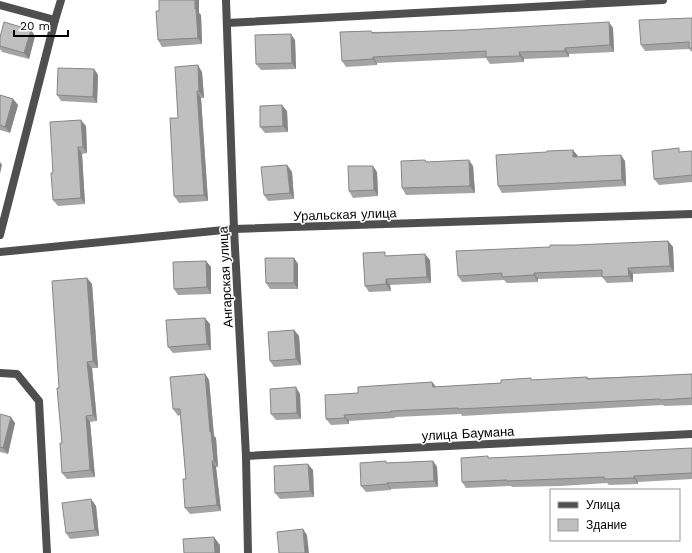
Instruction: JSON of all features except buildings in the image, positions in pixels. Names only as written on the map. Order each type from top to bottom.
[{"type":"street","points":[[0,235],[1,223],[61,0]]},
{"type":"street","name":"Ангарская улица","points":[[226,0],[234,229],[246,456],[248,553]]},
{"type":"street","points":[[228,23],[663,0]]},
{"type":"street","points":[[0,5],[55,20]]},
{"type":"street","name":"Уральская улица","points":[[0,252],[234,229],[692,214]]},
{"type":"street","points":[[0,373],[17,374],[39,401],[47,553]]},
{"type":"street","name":"улица Баумана","points":[[246,456],[692,434]]}]
